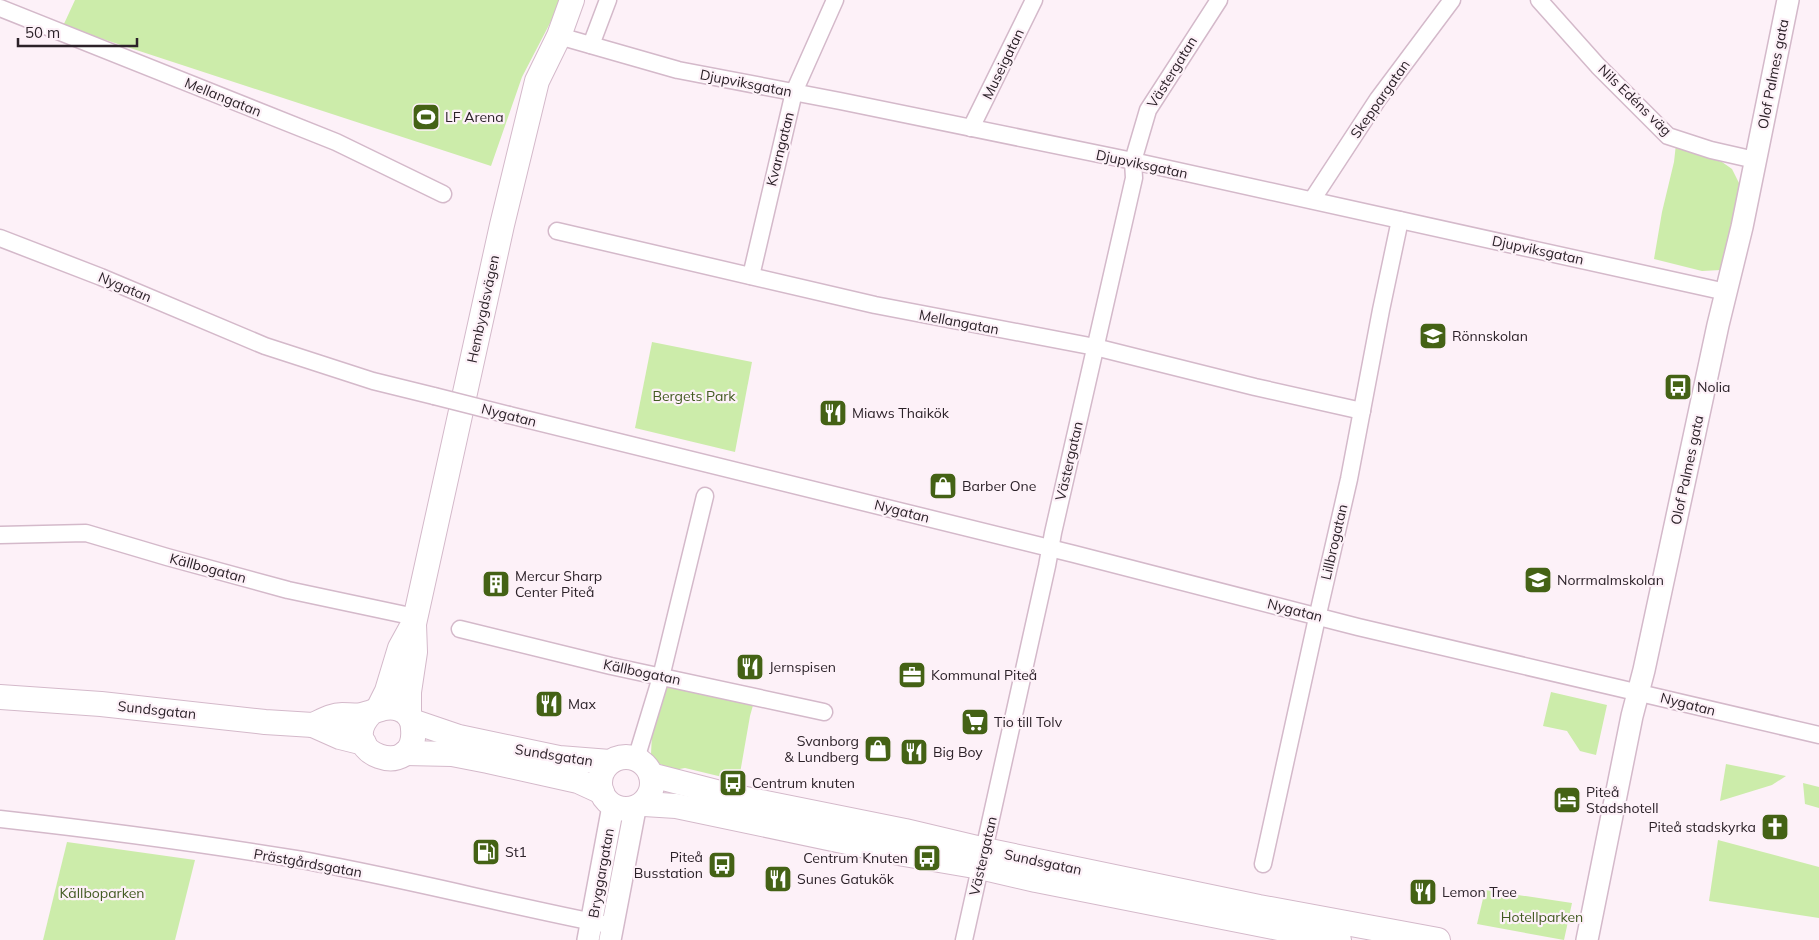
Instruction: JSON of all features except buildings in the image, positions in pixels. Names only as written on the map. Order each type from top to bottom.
[{"type":"main road","name":"Hembygdsvägen","points":[[410,719],[409,692],[415,652],[414,621],[502,225],[537,81],[559,36],[572,0]]},
{"type":"main road","name":"Hembygdsvägen","points":[[374,711],[386,691],[400,648],[414,621]]},
{"type":"main road","name":"Sundsgatan","points":[[0,697],[101,704],[266,722],[313,725],[340,737],[364,743],[371,754],[386,759],[398,757],[405,753],[452,754],[578,781],[623,803],[676,806],[904,854],[982,858],[1438,940]]},
{"type":"main road","name":"Sundsgatan","points":[[313,725],[341,715],[361,715],[384,708],[398,708],[410,719],[459,738],[574,761],[610,762],[622,758],[643,767],[736,797],[905,831],[1046,882],[1340,940]]},
{"type":"main road","points":[[364,743],[363,724],[374,711]]},
{"type":"main road","points":[[405,753],[412,742],[414,730],[410,719]]},
{"type":"main road","name":"Sundsgatan","points":[[610,762],[602,773],[600,781],[623,803]]},
{"type":"main road","points":[[623,803],[650,794],[652,788],[643,767]]},
{"type":"street","points":[[591,45],[608,0]]},
{"type":"street","name":"Kvarngatan","points":[[751,276],[794,92],[835,0]]},
{"type":"street","name":"Museigatan","points":[[972,128],[1034,0]]},
{"type":"street","name":"Västergatan","points":[[964,940],[1094,348],[1134,178],[1132,161],[1148,110],[1218,0]]},
{"type":"street","name":"Skeppargatan","points":[[1312,200],[1378,100],[1452,0]]},
{"type":"street","name":"Nils Edéns väg","points":[[1539,0],[1598,66],[1668,136],[1711,150],[1755,160]]},
{"type":"street","name":"Olof Palmes gata","points":[[1586,940],[1638,692],[1742,227],[1788,0]]},
{"type":"street","name":"Mellangatan","points":[[0,8],[336,142],[443,194]]},
{"type":"street","name":"Djupviksgatan","points":[[559,36],[678,70],[1132,161],[1726,292]]},
{"type":"street","name":"Lillbrogatan","points":[[1263,864],[1349,479],[1380,310],[1400,220]]},
{"type":"street","name":"Mellangatan","points":[[557,231],[875,305],[1094,348],[1255,387],[1362,410]]},
{"type":"street","name":"Nygatan","points":[[0,238],[101,277],[265,346],[373,381],[1317,616],[1819,735]]},
{"type":"street","points":[[643,767],[660,677],[705,496]]},
{"type":"street","name":"Källbogatan","points":[[0,535],[86,533],[288,590],[414,621]]},
{"type":"street","name":"Källbogatan","points":[[460,628],[660,677],[824,712]]},
{"type":"street","name":"Bryggargatan","points":[[590,931],[623,803]]},
{"type":"street","name":"Bryggargatan","points":[[611,933],[623,803]]},
{"type":"street","name":"Prästgårdsgatan","points":[[0,819],[86,828],[296,859],[450,890],[590,931],[611,933]]},
{"type":"green space","name":"LF Arena","points":[[75,0],[562,0],[522,77],[491,166],[63,26]]},
{"type":"green space","points":[[1676,144],[1722,162],[1732,169],[1740,185],[1728,252],[1721,270],[1702,271],[1654,259]]},
{"type":"green space","name":"Bergets Park","points":[[652,342],[752,362],[735,452],[635,428]]},
{"type":"green space","points":[[667,683],[755,698],[739,779],[735,780],[685,768],[674,770],[660,764],[651,754],[652,733]]},
{"type":"green space","points":[[1551,692],[1607,705],[1596,755],[1580,751],[1567,731],[1543,726]]},
{"type":"green space","points":[[1726,764],[1786,776],[1772,785],[1720,801]]},
{"type":"green space","points":[[1803,783],[1819,787],[1819,808],[1805,804]]},
{"type":"green space","points":[[1718,840],[1819,867],[1819,918],[1709,901]]},
{"type":"green space","name":"Källboparken","points":[[67,842],[195,860],[175,940],[43,940]]},
{"type":"green space","name":"Hotellparken","points":[[1485,890],[1572,903],[1564,940],[1477,924]]},
{"type":"place","name":"LF Arena","points":[[426,117]]},
{"type":"place","name":"Rönnskolan","points":[[1433,336]]},
{"type":"place","name":"Nolia","points":[[1678,387]]},
{"type":"place","name":"Miaws Thaikök","points":[[833,413]]},
{"type":"place","name":"Barber One","points":[[943,486]]},
{"type":"place","name":"Norrmalmskolan","points":[[1538,580]]},
{"type":"place","name":"Mercur Sharp Center Piteå","points":[[496,584]]},
{"type":"place","name":"Jernspisen","points":[[750,667]]},
{"type":"place","name":"Kommunal Piteå","points":[[912,675]]},
{"type":"place","name":"Max","points":[[549,704]]},
{"type":"place","name":"Tio till Tolv","points":[[975,722]]},
{"type":"place","name":"Svanborg & Lundberg","points":[[878,749]]},
{"type":"place","name":"Big Boy","points":[[914,752]]},
{"type":"place","name":"Centrum knuten","points":[[733,783]]},
{"type":"place","name":"Piteå Stadshotell","points":[[1567,800]]},
{"type":"place","name":"Piteå stadskyrka","points":[[1775,827]]},
{"type":"place","name":"St1","points":[[486,852]]},
{"type":"place","name":"Centrum Knuten","points":[[927,858]]},
{"type":"place","name":"Piteå Busstation","points":[[722,865]]},
{"type":"place","name":"Sunes Gatukök","points":[[778,879]]},
{"type":"place","name":"Lemon Tree","points":[[1423,892]]}]
